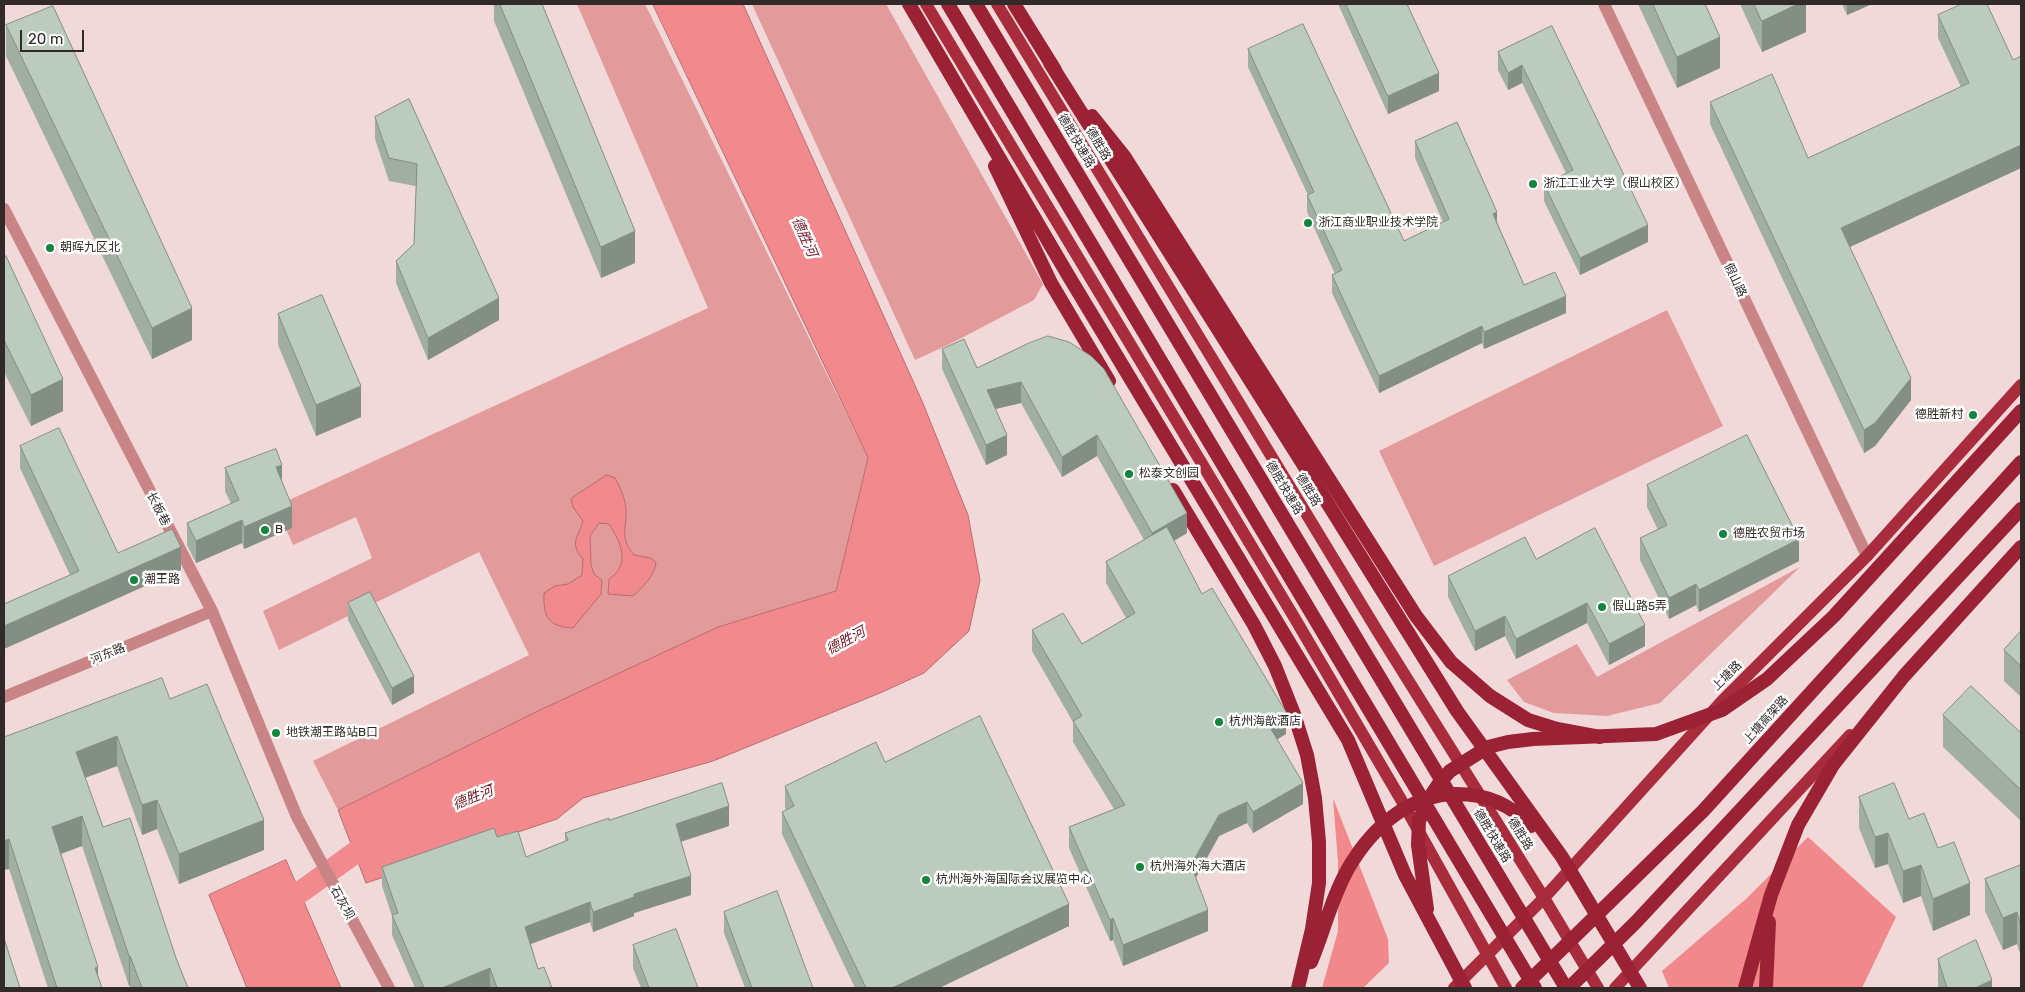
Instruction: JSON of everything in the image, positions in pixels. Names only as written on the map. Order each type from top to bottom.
[{"type":"highway","points":[[908,4],[1083,300],[1348,740],[1405,876],[1465,988]]},
{"type":"highway","points":[[948,4],[1535,988]]},
{"type":"highway","name":"德胜快速路","points":[[976,4],[1568,988]]},
{"type":"highway","points":[[1014,4],[1457,711],[1562,857],[1640,988]]},
{"type":"highway","points":[[1050,63],[1124,156],[1416,616],[1450,662],[1490,696],[1528,720],[1557,729],[1600,737]]},
{"type":"highway","points":[[950,73],[1051,283],[1115,391]]},
{"type":"highway","points":[[1430,921],[1419,852],[1419,821],[1428,800],[1450,771],[1488,747],[1508,742],[1533,739],[1656,734],[1722,710],[1767,679],[1834,616],[2021,411]]},
{"type":"highway","name":"上塘高架路","points":[[1522,988],[1704,810],[2021,462]]},
{"type":"highway","points":[[1164,475],[1254,625],[1275,666],[1307,755],[1316,798],[1319,883],[1312,929],[1299,988]]},
{"type":"highway","points":[[1568,988],[1643,915],[2021,509]]},
{"type":"highway","points":[[1745,988],[1771,895],[1798,825],[1833,765],[1904,676],[2021,547]]},
{"type":"highway","points":[[1299,988],[1349,868],[1370,837],[1394,815],[1415,802],[1444,794],[1470,794],[1491,798],[1522,816],[1562,857]]},
{"type":"highway","points":[[1766,988],[1765,973],[1771,895]]},
{"type":"main road","points":[[926,4],[1294,617],[1403,802],[1506,988]]},
{"type":"main road","name":"德胜路","points":[[997,4],[1442,737],[1544,898],[1598,988]]},
{"type":"main road","name":"上塘路","points":[[1454,988],[1544,898],[1722,701],[1867,556],[2021,385]]},
{"type":"main road","points":[[1615,988],[1828,758],[2021,556]]},
{"type":"street","name":"假山路","points":[[1604,4],[1867,556]]},
{"type":"street","name":"长板巷","points":[[4,209],[212,611],[296,817]]},
{"type":"street","name":"河东路","points":[[4,697],[212,611]]},
{"type":"street","name":"石灰坝","points":[[296,817],[389,988]]},
{"type":"shaded area","points":[[577,4],[645,4],[868,458],[836,591],[718,627],[338,810],[313,761],[529,655],[479,552],[279,650],[263,611],[372,558],[356,517],[293,545],[276,506],[708,308]]},
{"type":"shaded area","points":[[752,4],[886,4],[1043,284],[1034,300],[915,360]]},
{"type":"shaded area","points":[[1667,310],[1723,426],[1434,566],[1379,451]]},
{"type":"shaded area","points":[[1800,567],[1660,703],[1607,716],[1554,713],[1524,702],[1507,680],[1577,644],[1597,677]]},
{"type":"shaded area","points":[[1333,798],[1388,939],[1389,963],[1363,988],[1322,988],[1338,931],[1338,862]]},
{"type":"shaded area","points":[[1808,837],[1896,917],[1862,988],[1669,988],[1662,971],[1747,898]]},
{"type":"water","points":[[653,4],[743,4],[922,401],[968,515],[980,580],[969,631],[924,673],[880,693],[713,761],[583,798],[557,819],[366,883],[338,810],[538,711],[718,627],[836,591],[868,458]]},
{"type":"water","points":[[607,475],[615,478],[623,497],[626,509],[625,538],[629,549],[634,555],[650,558],[656,562],[654,571],[633,596],[608,594],[609,579],[620,567],[622,553],[617,538],[609,524],[599,523],[590,536],[591,565],[594,574],[602,580],[601,594],[573,628],[558,625],[553,623],[546,614],[544,593],[555,586],[568,584],[582,575],[583,559],[576,549],[576,540],[583,521],[573,507],[571,499]]},
{"type":"water","points":[[286,860],[341,988],[247,988],[209,895]]},
{"type":"building","points":[[500,4],[542,4],[635,231],[601,247]]},
{"type":"building","points":[[1346,4],[1407,4],[1439,73],[1388,96]]},
{"type":"building","points":[[1653,4],[1705,4],[1720,37],[1677,57]]},
{"type":"building","points":[[1754,4],[1798,4],[1762,21]]},
{"type":"building","points":[[1962,4],[1987,4],[2013,60],[2021,56],[2021,145],[1841,228],[1911,378],[1875,423],[1864,430],[1710,102],[1772,74],[1808,158],[1969,83],[1938,15]]},
{"type":"building","points":[[53,6],[192,308],[152,328],[6,25]]},
{"type":"building","points":[[1303,24],[1404,241],[1449,219],[1415,141],[1457,122],[1497,212],[1493,214],[1524,285],[1555,272],[1566,296],[1484,332],[1482,326],[1379,376],[1332,275],[1342,270],[1307,195],[1314,192],[1248,49]]},
{"type":"building","points":[[1552,26],[1648,225],[1580,258],[1544,184],[1573,170],[1522,65],[1508,73],[1498,52]]},
{"type":"building","points":[[409,99],[499,298],[428,338],[396,261],[414,244],[417,164],[389,158],[375,117]]},
{"type":"building","points":[[6,256],[63,379],[31,395],[4,340],[4,258]]},
{"type":"building","points":[[322,295],[361,386],[316,405],[278,314]]},
{"type":"building","points":[[1048,336],[1069,342],[1091,356],[1104,369],[1187,513],[1152,533],[1097,435],[1062,457],[1021,382],[987,390],[1007,435],[986,445],[942,349],[964,339],[977,368]]},
{"type":"building","points":[[59,428],[118,553],[172,529],[181,547],[4,626],[4,604],[79,571],[20,446]]},
{"type":"building","name":"德胜农贸市场","points":[[1747,435],[1799,539],[1699,590],[1696,584],[1669,598],[1640,538],[1667,525],[1647,485]]},
{"type":"building","points":[[276,449],[282,465],[276,467],[292,506],[244,527],[242,520],[196,541],[187,523],[239,500],[225,468]]},
{"type":"building","points":[[1167,527],[1202,594],[1212,588],[1286,712],[1268,724],[1303,783],[1253,812],[1247,802],[1219,815],[1191,865],[1208,910],[1123,945],[1113,918],[1110,920],[1069,827],[1125,805],[1073,721],[1082,716],[1032,630],[1063,613],[1082,644],[1135,613],[1106,562]]},
{"type":"building","points":[[1595,528],[1645,625],[1609,644],[1587,603],[1516,639],[1505,616],[1475,631],[1448,576],[1525,537],[1536,559]]},
{"type":"building","points":[[370,592],[414,676],[392,688],[348,603]]},
{"type":"building","points":[[2021,631],[2021,666],[2004,650]]},
{"type":"building","points":[[162,678],[170,699],[207,684],[264,820],[179,854],[157,800],[142,805],[117,736],[76,752],[103,827],[130,818],[176,958],[188,988],[142,988],[129,956],[82,816],[52,827],[98,967],[95,968],[102,988],[57,988],[9,839],[4,841],[4,737]]},
{"type":"building","points":[[1971,686],[2021,733],[2021,790],[1943,715]]},
{"type":"building","name":"杭州海外海国际会议展览中心","points":[[980,716],[1069,904],[892,988],[866,988],[782,812],[794,806],[785,786],[876,742],[885,762]]},
{"type":"building","points":[[722,783],[729,806],[676,824],[691,876],[634,894],[634,897],[593,912],[590,902],[525,927],[538,969],[544,967],[552,988],[497,988],[490,968],[442,988],[424,988],[392,915],[398,913],[382,867],[494,828],[497,837],[518,831],[526,857],[568,840],[565,833]]},
{"type":"building","points":[[1894,783],[1909,819],[1924,813],[1938,848],[1954,842],[1970,883],[1933,899],[1921,865],[1903,871],[1888,833],[1875,837],[1859,797]]},
{"type":"building","points":[[2021,865],[2021,926],[2017,912],[2003,918],[1985,879]]},
{"type":"building","points":[[777,891],[813,988],[752,988],[724,912]]},
{"type":"building","points":[[676,929],[698,988],[649,988],[633,945]]},
{"type":"building","points":[[4,938],[20,988],[4,988]]},
{"type":"building","points":[[1976,940],[1992,980],[1977,988],[1947,988],[1938,959]]},
{"type":"waterway","name":"德胜河","points":[[285,917],[295,896],[374,839],[380,837]]},
{"type":"place","name":"浙江工业大学（假山校区）","points":[[1533,184]]},
{"type":"place","name":"浙江商业职业技术学院","points":[[1308,223]]},
{"type":"place","name":"朝晖九区北","points":[[50,248]]},
{"type":"place","name":"德胜新村","points":[[1973,415]]},
{"type":"place","name":"松泰文创园","points":[[1129,474]]},
{"type":"place","name":"B","points":[[265,530]]},
{"type":"place","name":"德胜农贸市场","points":[[1723,534]]},
{"type":"place","name":"潮王路","points":[[134,580]]},
{"type":"place","name":"假山路5弄","points":[[1602,607]]},
{"type":"place","name":"杭州海歆酒店","points":[[1219,722]]},
{"type":"place","name":"地铁潮王路站B口","points":[[276,733]]},
{"type":"place","name":"杭州海外海大酒店","points":[[1140,867]]},
{"type":"place","name":"杭州海外海国际会议展览中心","points":[[926,880]]}]
